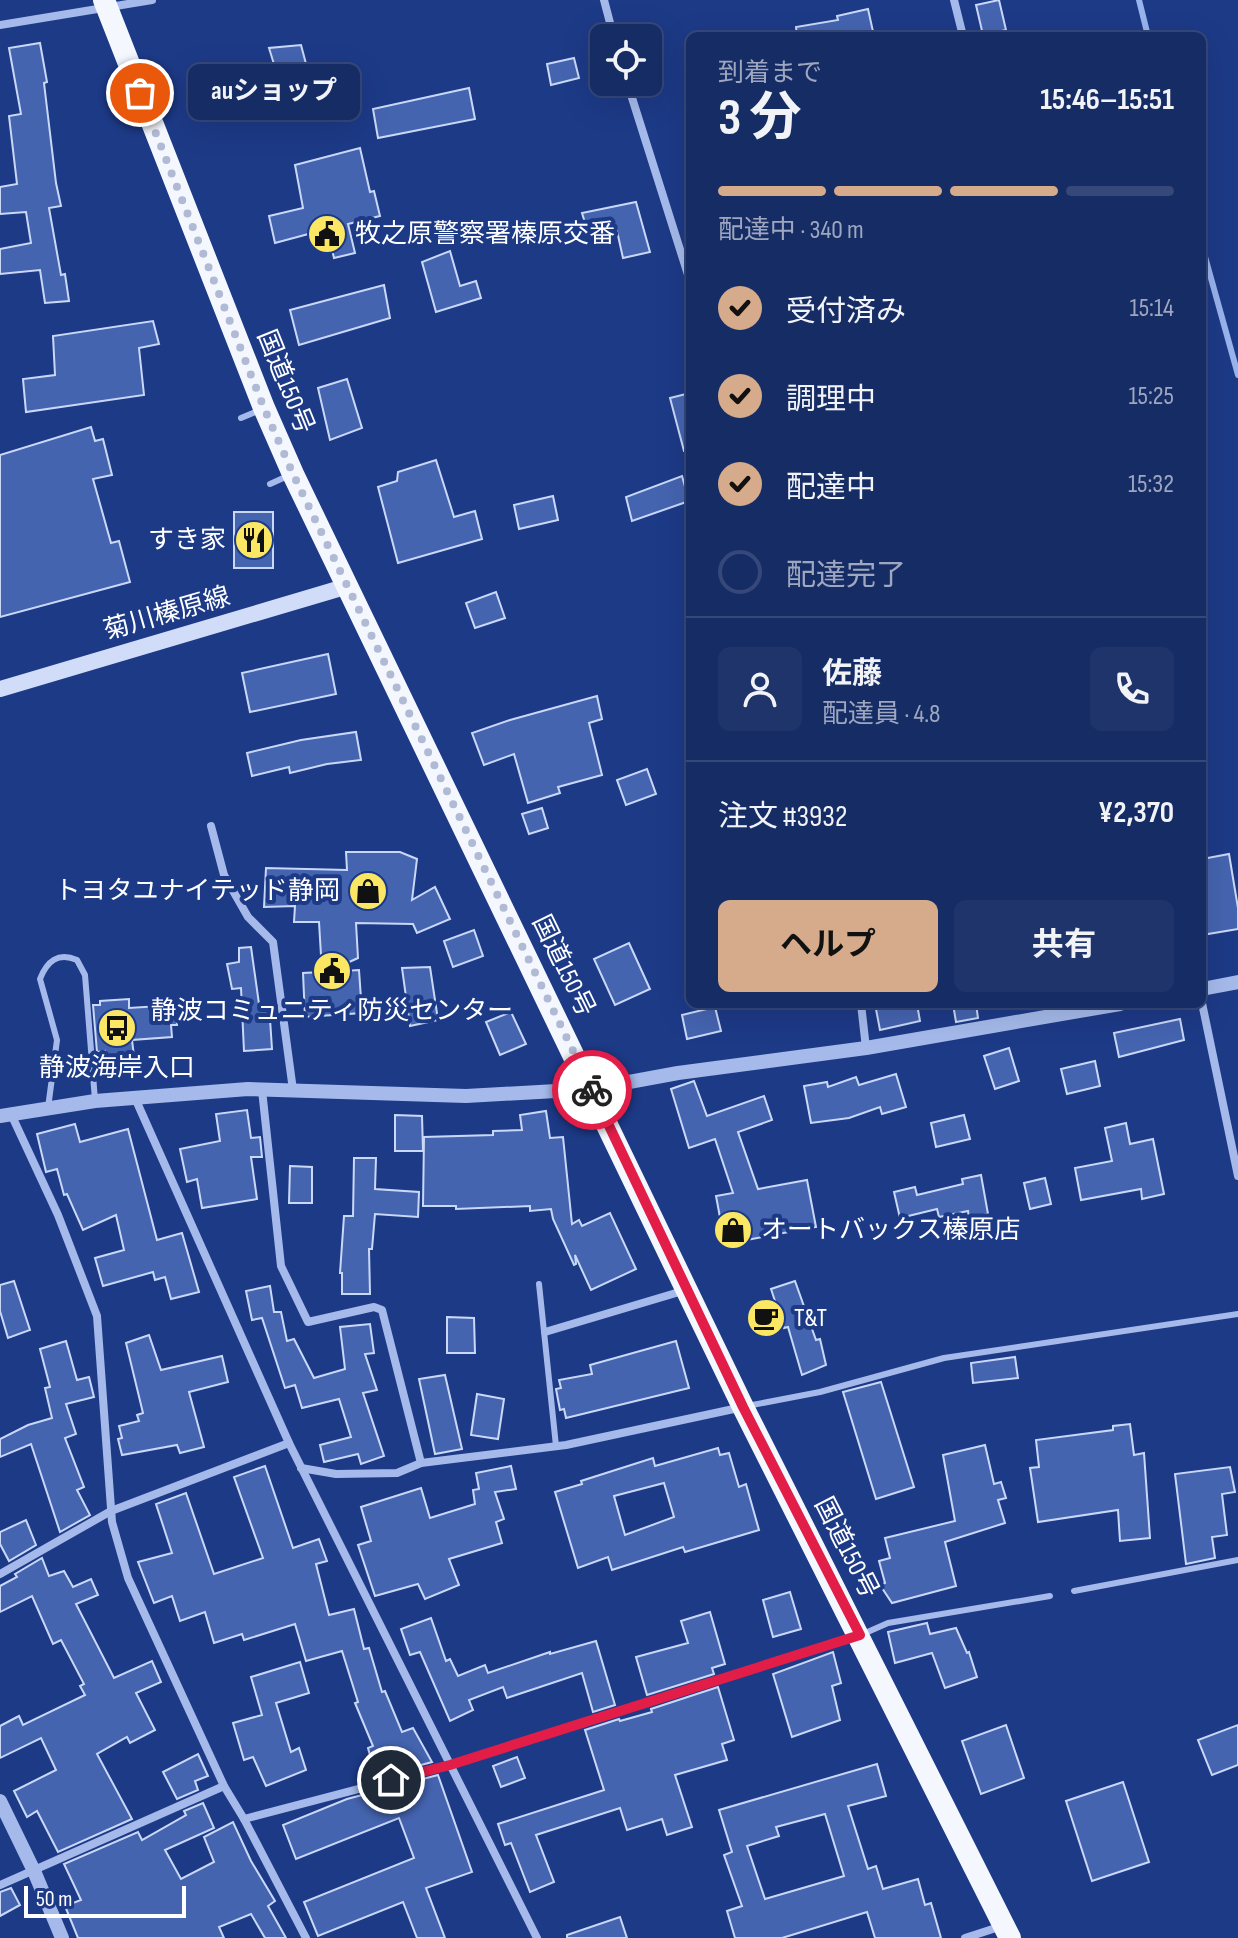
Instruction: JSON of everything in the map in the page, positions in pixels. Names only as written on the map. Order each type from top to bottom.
[{"type":"highway","name":"国道150号","points":[[105,4],[264,408],[293,474],[743,1407],[1007,1932]]},
{"type":"main road","name":"菊川榛原線","points":[[0,689],[348,586]]},
{"type":"street","points":[[0,25],[105,4],[152,0]]},
{"type":"street","points":[[604,0],[610,24]]},
{"type":"street","points":[[954,0],[962,32]]},
{"type":"street","points":[[631,96],[686,268]]},
{"type":"street","points":[[211,826],[224,875],[248,917],[273,942],[293,1090]]},
{"type":"street","points":[[1206,988],[1238,982]]},
{"type":"street","points":[[861,1008],[866,1048]]},
{"type":"street","points":[[306,1938],[224,1786],[128,1578],[111,1511],[97,1316],[58,1215],[6,1115],[95,1101],[262,1090],[466,1096],[591,1089],[678,1073],[866,1048],[1097,1008]]},
{"type":"street","points":[[1203,1008],[1238,1176]]},
{"type":"street","points":[[262,1090],[281,1266],[308,1322],[374,1307],[382,1310],[421,1463]]},
{"type":"street","points":[[135,1098],[289,1443],[537,1938]]},
{"type":"street","points":[[545,1332],[687,1290]]},
{"type":"street","points":[[301,1468],[336,1474],[397,1473],[421,1463],[556,1446],[743,1407]]},
{"type":"street","points":[[0,1574],[111,1511],[289,1443]]},
{"type":"street","points":[[244,1819],[450,1765],[860,1635]]},
{"type":"street","points":[[0,1885],[224,1786]]},
{"type":"street","points":[[0,1801],[62,1938]]},
{"type":"street","points":[[965,1938],[1007,1932]]},
{"type":"lane","points":[[241,418],[264,408]]},
{"type":"lane","points":[[270,484],[293,474]]},
{"type":"lane","points":[[48,1108],[57,1040],[40,979],[50,961],[60,956],[77,960],[85,975],[95,1101]]},
{"type":"lane","points":[[539,1284],[556,1446]]},
{"type":"lane","points":[[743,1407],[820,1392],[944,1358],[1238,1314]]},
{"type":"lane","points":[[1074,1591],[1238,1560]]},
{"type":"lane","points":[[860,1635],[888,1623],[1050,1596]]},
{"type":"building","points":[[999,0],[1006,30],[982,32],[976,5]]},
{"type":"building","points":[[868,9],[873,32],[797,32],[796,27],[838,20],[837,16]]},
{"type":"building","points":[[40,43],[61,206],[49,208],[69,301],[45,303],[40,270],[0,274],[0,249],[31,243],[26,212],[0,214],[0,187],[17,184],[9,116],[21,114],[9,48]]},
{"type":"building","points":[[301,45],[317,105],[289,113],[269,48]]},
{"type":"building","points":[[574,58],[579,78],[551,85],[547,64]]},
{"type":"building","points":[[469,88],[475,119],[378,138],[373,109]]},
{"type":"building","points":[[360,148],[370,192],[374,191],[380,216],[348,224],[355,253],[334,258],[327,229],[275,243],[269,216],[303,208],[295,165]]},
{"type":"building","points":[[636,202],[650,252],[623,258],[617,231],[590,239],[582,213]]},
{"type":"building","points":[[450,251],[460,286],[476,281],[481,298],[436,312],[422,262]]},
{"type":"building","points":[[384,285],[390,318],[299,345],[290,310]]},
{"type":"building","points":[[153,321],[159,344],[139,348],[144,395],[26,412],[23,379],[55,375],[53,336]]},
{"type":"building","points":[[347,379],[362,428],[330,440],[318,388]]},
{"type":"building","points":[[686,394],[686,451],[684,451],[670,398]]},
{"type":"building","points":[[91,427],[95,441],[103,439],[112,475],[93,479],[111,543],[119,541],[130,582],[0,617],[0,455]]},
{"type":"building","points":[[436,460],[454,517],[475,511],[482,539],[398,563],[378,487],[397,481],[398,472]]},
{"type":"building","points":[[682,476],[686,490],[686,502],[632,521],[626,497]]},
{"type":"building","points":[[553,496],[558,520],[519,529],[514,505]]},
{"type":"building","name":"すき家","points":[[234,512],[273,512],[273,568],[234,568]]},
{"type":"building","points":[[496,592],[505,618],[475,628],[466,603]]},
{"type":"building","points":[[328,654],[336,694],[250,712],[242,673]]},
{"type":"building","points":[[597,696],[602,719],[589,723],[602,775],[558,787],[560,793],[528,803],[514,754],[484,765],[472,733]]},
{"type":"building","points":[[356,732],[361,760],[290,773],[289,767],[252,776],[247,753],[301,740]]},
{"type":"building","points":[[647,769],[656,794],[626,805],[617,780]]},
{"type":"building","points":[[542,808],[548,828],[529,834],[522,814]]},
{"type":"building","points":[[346,852],[400,852],[417,859],[412,900],[435,887],[450,919],[417,933],[413,924],[356,923],[358,958],[327,972],[359,970],[362,1013],[305,1017],[303,973],[322,972],[319,922],[294,922],[295,906],[264,907],[266,868],[347,870]]},
{"type":"building","points":[[1229,854],[1238,908],[1238,929],[1206,934],[1206,858]]},
{"type":"building","points":[[474,930],[483,956],[453,967],[444,941]]},
{"type":"building","points":[[629,943],[650,989],[615,1005],[594,959]]},
{"type":"building","points":[[251,947],[259,1004],[269,1004],[272,1049],[244,1051],[241,988],[232,989],[227,964],[239,962],[239,948]]},
{"type":"building","points":[[430,967],[438,1020],[410,1026],[402,968]]},
{"type":"building","points":[[129,999],[129,1008],[176,1005],[177,1025],[171,1025],[172,1037],[132,1040],[134,1056],[105,1059],[105,1051],[97,1052],[93,1005],[100,1005],[100,1001]]},
{"type":"building","points":[[715,1008],[721,1031],[687,1039],[682,1015]]},
{"type":"building","points":[[876,1008],[918,1008],[920,1021],[880,1030]]},
{"type":"building","points":[[954,1008],[977,1008],[978,1018],[956,1022]]},
{"type":"building","points":[[511,1012],[526,1044],[500,1055],[486,1022]]},
{"type":"building","points":[[1180,1019],[1184,1040],[1119,1057],[1114,1033]]},
{"type":"building","points":[[1009,1048],[1019,1081],[995,1089],[984,1056]]},
{"type":"building","points":[[1095,1061],[1100,1086],[1067,1094],[1061,1069]]},
{"type":"building","points":[[896,1074],[906,1107],[882,1114],[880,1107],[849,1118],[811,1123],[804,1086],[827,1082],[828,1087],[856,1077],[859,1085]]},
{"type":"building","points":[[694,1081],[707,1116],[764,1096],[772,1120],[738,1132],[758,1189],[807,1180],[816,1227],[725,1244],[716,1196],[733,1193],[715,1139],[689,1148],[671,1089]]},
{"type":"building","points":[[247,1110],[251,1138],[260,1137],[262,1157],[251,1157],[257,1199],[202,1208],[197,1179],[187,1182],[180,1149],[220,1141],[216,1114]]},
{"type":"building","points":[[546,1111],[550,1138],[563,1137],[572,1224],[579,1220],[582,1226],[610,1213],[636,1269],[591,1290],[575,1255],[574,1265],[551,1209],[530,1211],[530,1206],[456,1209],[456,1206],[423,1206],[424,1137],[493,1135],[493,1131],[522,1130],[520,1115]]},
{"type":"building","points":[[395,1115],[422,1116],[423,1151],[395,1151]]},
{"type":"building","points":[[964,1115],[970,1139],[936,1147],[931,1123]]},
{"type":"building","points":[[1126,1123],[1130,1144],[1153,1139],[1164,1194],[1142,1199],[1141,1189],[1081,1200],[1075,1168],[1112,1161],[1105,1128]]},
{"type":"building","points":[[75,1124],[80,1142],[128,1129],[157,1240],[182,1233],[199,1292],[171,1299],[165,1277],[155,1280],[153,1272],[103,1286],[95,1258],[124,1250],[116,1215],[83,1230],[67,1194],[64,1195],[57,1169],[46,1172],[37,1134]]},
{"type":"building","points":[[354,1158],[376,1158],[375,1189],[419,1192],[418,1217],[375,1214],[372,1249],[369,1249],[370,1294],[342,1294],[340,1273],[344,1216],[353,1216]]},
{"type":"building","points":[[290,1166],[312,1167],[312,1203],[289,1203]]},
{"type":"building","points":[[981,1175],[988,1214],[969,1218],[968,1211],[939,1217],[937,1209],[900,1218],[894,1192],[915,1187],[917,1195],[963,1184],[962,1179]]},
{"type":"building","points":[[1045,1178],[1051,1204],[1030,1209],[1024,1183]]},
{"type":"building","points":[[14,1281],[30,1330],[8,1338],[0,1311],[0,1285]]},
{"type":"building","points":[[795,1281],[816,1340],[820,1339],[826,1365],[802,1375],[788,1327],[784,1328],[771,1289]]},
{"type":"building","points":[[270,1286],[274,1312],[281,1312],[287,1341],[294,1339],[314,1378],[345,1369],[340,1327],[370,1324],[374,1353],[365,1354],[377,1390],[363,1393],[384,1456],[361,1464],[358,1454],[324,1462],[320,1445],[351,1437],[339,1399],[302,1408],[295,1385],[285,1388],[262,1318],[252,1320],[246,1291]]},
{"type":"building","points":[[447,1317],[474,1318],[475,1353],[447,1353]]},
{"type":"building","points":[[149,1335],[161,1370],[222,1356],[228,1382],[189,1392],[204,1447],[180,1453],[177,1445],[122,1455],[119,1426],[139,1421],[137,1415],[143,1413],[126,1343]]},
{"type":"building","points":[[66,1341],[77,1380],[89,1377],[94,1397],[66,1404],[76,1434],[65,1438],[84,1487],[77,1490],[90,1515],[60,1532],[31,1444],[0,1457],[0,1439],[28,1425],[52,1418],[45,1388],[50,1387],[40,1349]]},
{"type":"building","points":[[676,1341],[689,1388],[566,1418],[564,1409],[560,1410],[556,1389],[561,1388],[559,1380],[592,1374],[590,1365]]},
{"type":"building","points":[[1015,1357],[1018,1378],[973,1383],[971,1363]]},
{"type":"building","points":[[445,1375],[462,1449],[435,1454],[419,1379]]},
{"type":"building","points":[[881,1382],[914,1487],[876,1499],[843,1392]]},
{"type":"building","points":[[477,1394],[504,1399],[498,1439],[471,1435]]},
{"type":"building","points":[[1130,1424],[1134,1455],[1144,1453],[1150,1538],[1120,1541],[1118,1510],[1038,1522],[1030,1468],[1039,1467],[1036,1440],[1113,1430],[1113,1426]]},
{"type":"building","points":[[985,1445],[994,1484],[1001,1482],[1006,1498],[998,1500],[1005,1523],[945,1542],[956,1586],[892,1603],[880,1585],[885,1583],[879,1561],[890,1558],[885,1538],[955,1521],[943,1455]]},
{"type":"building","points":[[718,1448],[720,1455],[729,1453],[739,1487],[746,1484],[759,1530],[685,1552],[683,1547],[612,1570],[608,1557],[578,1568],[555,1492],[653,1458],[655,1466]],"holes":[[[664,1483],[674,1517],[625,1535],[614,1496]]]},
{"type":"building","points":[[265,1466],[293,1548],[319,1539],[327,1561],[316,1564],[329,1615],[354,1609],[364,1649],[369,1648],[382,1692],[385,1691],[402,1732],[413,1728],[432,1762],[376,1777],[368,1748],[373,1746],[355,1703],[358,1702],[342,1651],[306,1661],[295,1624],[244,1640],[242,1634],[214,1643],[205,1612],[180,1621],[172,1596],[154,1603],[138,1562],[172,1553],[156,1504],[186,1493],[214,1574],[263,1558],[234,1477]]},
{"type":"building","points":[[511,1466],[516,1489],[495,1492],[504,1519],[496,1522],[502,1543],[449,1559],[459,1585],[425,1599],[418,1584],[375,1596],[358,1545],[371,1541],[361,1507],[421,1488],[430,1518],[475,1504],[473,1490],[479,1489],[476,1473]]},
{"type":"building","points":[[1230,1467],[1235,1492],[1222,1494],[1227,1535],[1212,1537],[1215,1558],[1186,1564],[1175,1474]]},
{"type":"building","points":[[26,1520],[36,1545],[9,1561],[0,1544],[0,1532]]},
{"type":"building","points":[[42,1558],[49,1576],[64,1571],[73,1587],[91,1579],[98,1595],[76,1604],[114,1678],[152,1661],[161,1682],[136,1693],[155,1730],[130,1743],[127,1737],[97,1754],[132,1819],[58,1852],[37,1811],[27,1817],[14,1791],[56,1770],[41,1738],[0,1758],[0,1726],[19,1716],[23,1725],[85,1695],[80,1686],[84,1684],[61,1640],[53,1644],[32,1596],[0,1612],[0,1586]]},
{"type":"building","points":[[790,1592],[801,1629],[773,1637],[763,1600]]},
{"type":"building","points":[[710,1612],[725,1664],[712,1668],[714,1674],[647,1695],[636,1657],[688,1643],[681,1621]]},
{"type":"building","points":[[431,1618],[446,1661],[450,1659],[458,1676],[485,1665],[488,1673],[550,1652],[596,1641],[615,1705],[593,1712],[582,1673],[507,1698],[503,1687],[469,1700],[473,1710],[450,1721],[420,1652],[410,1655],[401,1629]]},
{"type":"building","points":[[927,1623],[930,1634],[956,1628],[969,1652],[977,1677],[945,1688],[932,1653],[895,1663],[888,1632]]},
{"type":"building","points":[[833,1652],[841,1683],[832,1686],[840,1720],[792,1737],[773,1674]]},
{"type":"building","points":[[300,1662],[309,1693],[276,1703],[291,1752],[299,1748],[306,1770],[266,1786],[253,1757],[244,1760],[233,1723],[262,1715],[251,1677]]},
{"type":"building","points":[[718,1687],[734,1740],[722,1744],[727,1760],[675,1775],[692,1827],[667,1835],[662,1819],[627,1830],[620,1808],[536,1835],[554,1882],[530,1892],[511,1843],[505,1845],[498,1824],[604,1790],[585,1730],[652,1712],[651,1709]]},
{"type":"building","points":[[1006,1725],[1024,1778],[981,1794],[962,1741]]},
{"type":"building","points":[[1238,1725],[1238,1765],[1212,1775],[1198,1740]]},
{"type":"building","points":[[198,1754],[208,1776],[195,1781],[198,1790],[177,1799],[163,1772]]},
{"type":"building","points":[[517,1757],[525,1778],[501,1787],[493,1766]]},
{"type":"building","points":[[877,1764],[886,1796],[848,1806],[868,1869],[876,1866],[883,1889],[918,1879],[925,1905],[931,1903],[941,1938],[875,1938],[867,1912],[782,1938],[735,1938],[727,1911],[742,1906],[724,1855],[732,1852],[719,1810]],"holes":[[[825,1814],[844,1876],[765,1899],[747,1846],[779,1836],[776,1827]]]},
{"type":"building","points":[[438,1775],[472,1872],[426,1888],[445,1938],[417,1938],[403,1902],[318,1936],[304,1902],[414,1858],[399,1818],[296,1859],[283,1825],[347,1799]]},
{"type":"building","points":[[1123,1782],[1149,1862],[1092,1881],[1066,1801]]},
{"type":"building","points":[[203,1803],[214,1828],[165,1850],[181,1879],[214,1862],[204,1837],[233,1822],[251,1861],[275,1901],[268,1906],[286,1938],[265,1938],[251,1914],[219,1927],[224,1938],[78,1938],[65,1906],[81,1900],[64,1864],[138,1832],[142,1840],[186,1815],[184,1811]]},
{"type":"building","points":[[11,1888],[20,1905],[0,1916],[0,1892]]},
{"type":"building","points":[[620,1917],[627,1938],[567,1938],[567,1935]]},
{"type":"waterway","points":[[1139,0],[1147,32]]},
{"type":"waterway","points":[[1206,260],[1238,375]]},
{"type":"way so far","points":[[140,93],[293,474],[592,1090]]},
{"type":"place","name":"auショップ","points":[[140,93]]},
{"type":"place","name":"牧之原警察署榛原交番","points":[[327,234]]},
{"type":"place","name":"すき家","points":[[254,540]]},
{"type":"place","name":"トヨタユナイテッド静岡","points":[[368,891]]},
{"type":"place","name":"静波コミュニティ防災センター","points":[[332,971]]},
{"type":"place","name":"静波海岸入口","points":[[117,1028]]},
{"type":"place","name":"オートバックス榛原店","points":[[733,1230]]},
{"type":"place","name":"T&T","points":[[766,1318]]},
{"type":"route","points":[[391,1780],[450,1765],[860,1635],[743,1407],[592,1090]]}]
